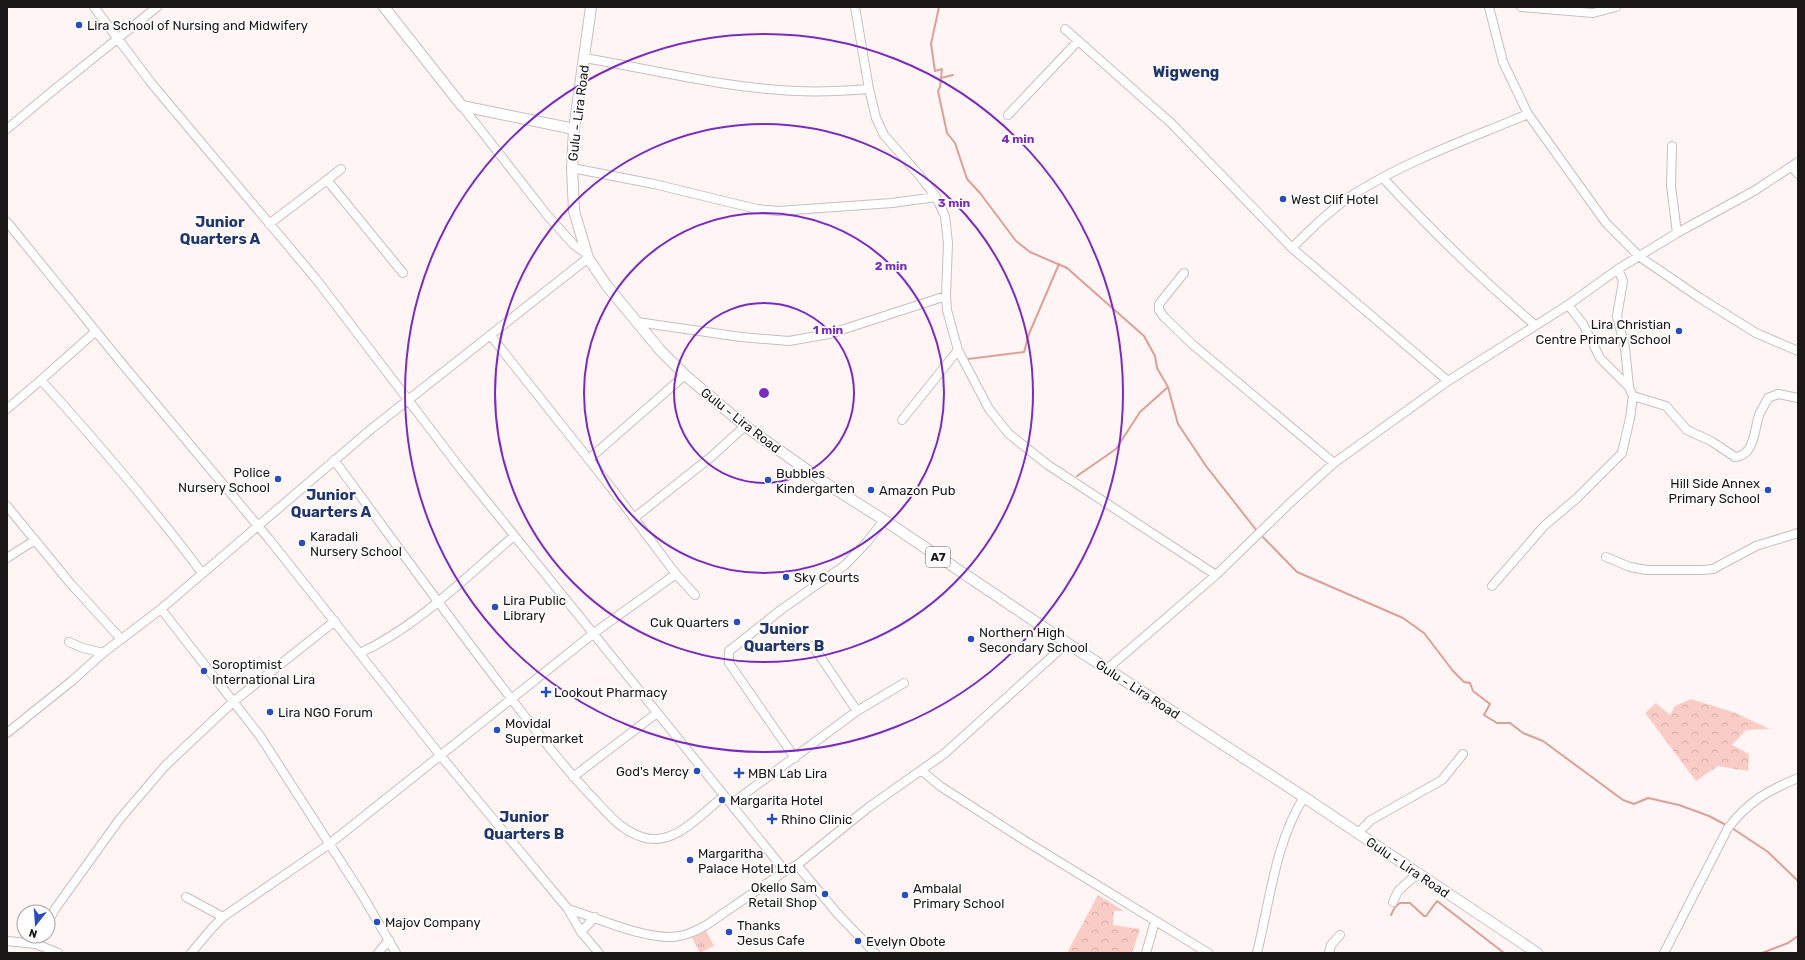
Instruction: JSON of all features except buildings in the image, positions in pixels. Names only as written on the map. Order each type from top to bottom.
[{"type":"main road","points":[[384,7],[462,106],[574,129]]},
{"type":"main road","name":"Gulu - Lira Road","points":[[591,7],[574,129],[572,168],[574,211],[587,256],[608,286],[660,350],[685,375],[745,426],[824,482],[884,520],[1067,644],[1304,797],[1537,953]]},
{"type":"street","points":[[94,7],[152,84],[316,279],[514,536],[785,871]]},
{"type":"street","points":[[7,129],[50,92],[118,40],[157,7]]},
{"type":"street","points":[[855,7],[869,89],[876,118],[884,135],[920,176],[936,197],[945,216],[948,228],[946,296],[958,350],[988,409],[1009,434],[1048,465],[1216,575]]},
{"type":"street","points":[[1489,7],[1503,62],[1528,114],[1606,224],[1640,257],[1756,333],[1798,351]]},
{"type":"street","points":[[1522,7],[1593,13],[1616,7]]},
{"type":"street","points":[[1065,29],[1171,123],[1292,248],[1448,381]]},
{"type":"street","points":[[1008,115],[1078,41]]},
{"type":"street","points":[[585,58],[703,80],[794,91],[824,92],[869,89]]},
{"type":"street","points":[[7,733],[73,680],[103,653],[161,609],[334,460],[408,400],[491,336],[587,256],[574,245],[547,215],[462,106]]},
{"type":"street","points":[[1292,248],[1317,223],[1359,191],[1422,157],[1528,114]]},
{"type":"street","points":[[1672,146],[1671,186],[1677,233]]},
{"type":"street","points":[[1107,669],[1216,575],[1290,502],[1334,463],[1448,381],[1568,304],[1618,269],[1640,257],[1677,233],[1754,191],[1795,165],[1798,174]]},
{"type":"street","points":[[572,168],[662,186],[757,209],[778,210],[892,203],[936,197]]},
{"type":"street","points":[[269,224],[341,169]]},
{"type":"street","points":[[1384,178],[1433,232],[1492,288],[1535,325]]},
{"type":"street","points":[[327,180],[403,273]]},
{"type":"street","points":[[7,222],[335,621],[440,755],[568,909],[581,932],[599,953]]},
{"type":"street","points":[[1492,586],[1544,526],[1577,498],[1622,453],[1630,418],[1633,396],[1629,386],[1625,348],[1617,316],[1623,281],[1618,269]]},
{"type":"street","points":[[1184,273],[1159,304],[1160,310],[1164,317],[1192,344],[1334,463]]},
{"type":"street","points":[[638,322],[741,337],[789,341],[829,334],[946,296]]},
{"type":"street","points":[[1568,304],[1583,324],[1600,358],[1629,386]]},
{"type":"street","points":[[7,409],[96,331]]},
{"type":"street","points":[[491,336],[589,459],[676,574],[695,595]]},
{"type":"street","points":[[902,420],[958,350]]},
{"type":"street","points":[[589,459],[685,375]]},
{"type":"street","points":[[41,380],[161,521],[202,573]]},
{"type":"street","points":[[1633,396],[1666,406],[1687,430],[1711,441],[1735,457],[1743,455],[1748,450],[1753,440],[1760,415],[1768,398],[1778,394],[1798,398]]},
{"type":"street","points":[[634,518],[711,457],[745,426]]},
{"type":"street","points":[[334,460],[437,602],[511,699],[573,777],[615,821],[629,831],[643,838],[657,840],[672,836],[724,796]]},
{"type":"street","points":[[7,506],[70,583],[122,639]]},
{"type":"street","points":[[795,758],[729,663],[729,651],[782,609],[845,564],[867,542],[884,520]]},
{"type":"street","points":[[1606,557],[1630,567],[1647,570],[1712,569],[1756,546],[1798,533]]},
{"type":"street","points":[[360,653],[397,632],[437,602],[514,536]]},
{"type":"street","points":[[7,558],[35,540]]},
{"type":"street","points":[[191,953],[223,917],[328,845],[594,633],[676,574]]},
{"type":"street","points":[[161,609],[234,701],[288,777],[328,845],[361,893],[396,953]]},
{"type":"street","points":[[56,908],[90,858],[134,801],[165,766],[234,701],[335,621]]},
{"type":"street","points":[[69,642],[103,653]]},
{"type":"street","points":[[568,909],[645,934],[663,937],[678,937],[692,933],[710,924],[785,871],[797,865],[869,807],[922,771],[970,732],[1067,644]]},
{"type":"street","points":[[813,646],[857,711]]},
{"type":"street","points":[[731,804],[857,711],[904,683]]},
{"type":"street","points":[[573,777],[657,713]]},
{"type":"street","points":[[1358,833],[1371,820],[1442,780],[1463,754]]},
{"type":"street","points":[[922,771],[940,786],[1021,838],[1208,953]]},
{"type":"street","points":[[1664,953],[1728,828],[1739,814],[1755,799],[1772,789],[1798,778]]},
{"type":"street","points":[[1257,953],[1285,834],[1295,811],[1304,797]]},
{"type":"street","points":[[797,865],[837,913],[875,953]]},
{"type":"street","points":[[1394,899],[1418,873]]},
{"type":"street","points":[[186,897],[223,917]]},
{"type":"street","points":[[581,932],[595,917]]},
{"type":"street","points":[[1146,953],[1155,921]]},
{"type":"street","points":[[1329,953],[1331,944],[1340,935]]},
{"type":"street","points":[[378,953],[389,940]]},
{"type":"street","points":[[36,944],[58,953]]},
{"type":"green space","points":[[1691,699],[1733,712],[1770,729],[1746,730],[1732,745],[1749,754],[1748,771],[1718,766],[1696,781],[1645,713],[1656,703],[1670,715],[1675,706]]},
{"type":"green space","points":[[1098,895],[1124,911],[1114,911],[1113,925],[1140,929],[1132,953],[1067,953]]},
{"type":"green space","points":[[706,931],[714,946],[700,953],[692,938]]},
{"type":"waterway","points":[[939,7],[931,44],[935,71],[942,69],[940,87],[938,91],[947,133],[955,143],[967,179],[980,193],[1016,241],[1030,252],[1067,268],[1144,336],[1155,356],[1157,368],[1168,387],[1178,424],[1206,466],[1257,531]]},
{"type":"waterway","points":[[941,78],[953,75]]},
{"type":"waterway","points":[[968,359],[1024,352],[1029,334],[1059,264]]},
{"type":"waterway","points":[[1077,476],[1116,449],[1140,412],[1168,387]]},
{"type":"waterway","points":[[1260,534],[1297,572],[1403,618],[1424,633],[1453,671],[1464,682],[1470,683],[1473,691],[1490,704],[1484,715],[1497,723],[1510,723],[1523,733],[1543,741],[1623,800],[1634,804],[1648,798],[1679,805],[1709,816],[1728,826]]},
{"type":"waterway","points":[[1732,828],[1768,852],[1798,881]]},
{"type":"waterway","points":[[1391,915],[1395,907],[1400,903],[1410,903],[1424,916],[1426,916],[1437,901],[1504,953]]},
{"type":"waterway","points":[[1762,953],[1788,943],[1798,936]]},
{"type":"place","name":"Lira School of Nursing and Midwifery","points":[[79,25]]},
{"type":"place","name":"West Clif Hotel","points":[[1283,199]]},
{"type":"place","name":"Lira Christian Centre Primary School","points":[[1679,331]]},
{"type":"place","name":"Police Nursery School","points":[[278,479]]},
{"type":"place","name":"Bubbles Kindergarten","points":[[768,480]]},
{"type":"place","name":"Amazon Pub","points":[[871,490]]},
{"type":"place","name":"Hill Side Annex Primary School","points":[[1768,490]]},
{"type":"place","name":"Karadali Nursery School","points":[[302,543]]},
{"type":"place","name":"Sky Courts","points":[[786,577]]},
{"type":"place","name":"Lira Public Library","points":[[495,607]]},
{"type":"place","name":"Cuk Quarters","points":[[737,622]]},
{"type":"place","name":"Northern High Secondary School","points":[[971,639]]},
{"type":"place","name":"Soroptimist International Lira","points":[[204,671]]},
{"type":"place","name":"Lookout Pharmacy","points":[[546,692]]},
{"type":"place","name":"Lira NGO Forum","points":[[270,712]]},
{"type":"place","name":"Movidal Supermarket","points":[[497,730]]},
{"type":"place","name":"God's Mercy","points":[[697,771]]},
{"type":"place","name":"MBN Lab Lira","points":[[739,773]]},
{"type":"place","name":"Margarita Hotel","points":[[722,800]]},
{"type":"place","name":"Rhino Clinic","points":[[772,819]]},
{"type":"place","name":"Margaritha Palace Hotel Ltd","points":[[690,860]]},
{"type":"place","name":"Okello Sam Retail Shop","points":[[825,894]]},
{"type":"place","name":"Ambalal Primary School","points":[[905,895]]},
{"type":"place","name":"Majov Company","points":[[377,922]]},
{"type":"place","name":"Thanks Jesus Cafe","points":[[729,932]]},
{"type":"place","name":"Evelyn Obote","points":[[858,941]]},
{"type":"district","name":"Wigweng","points":[[1186,72]]},
{"type":"district","name":"Junior Quarters A","points":[[220,230]]},
{"type":"district","name":"Junior Quarters A","points":[[331,504]]},
{"type":"district","name":"Junior Quarters B","points":[[784,638]]},
{"type":"district","name":"Junior Quarters B","points":[[524,826]]}]
